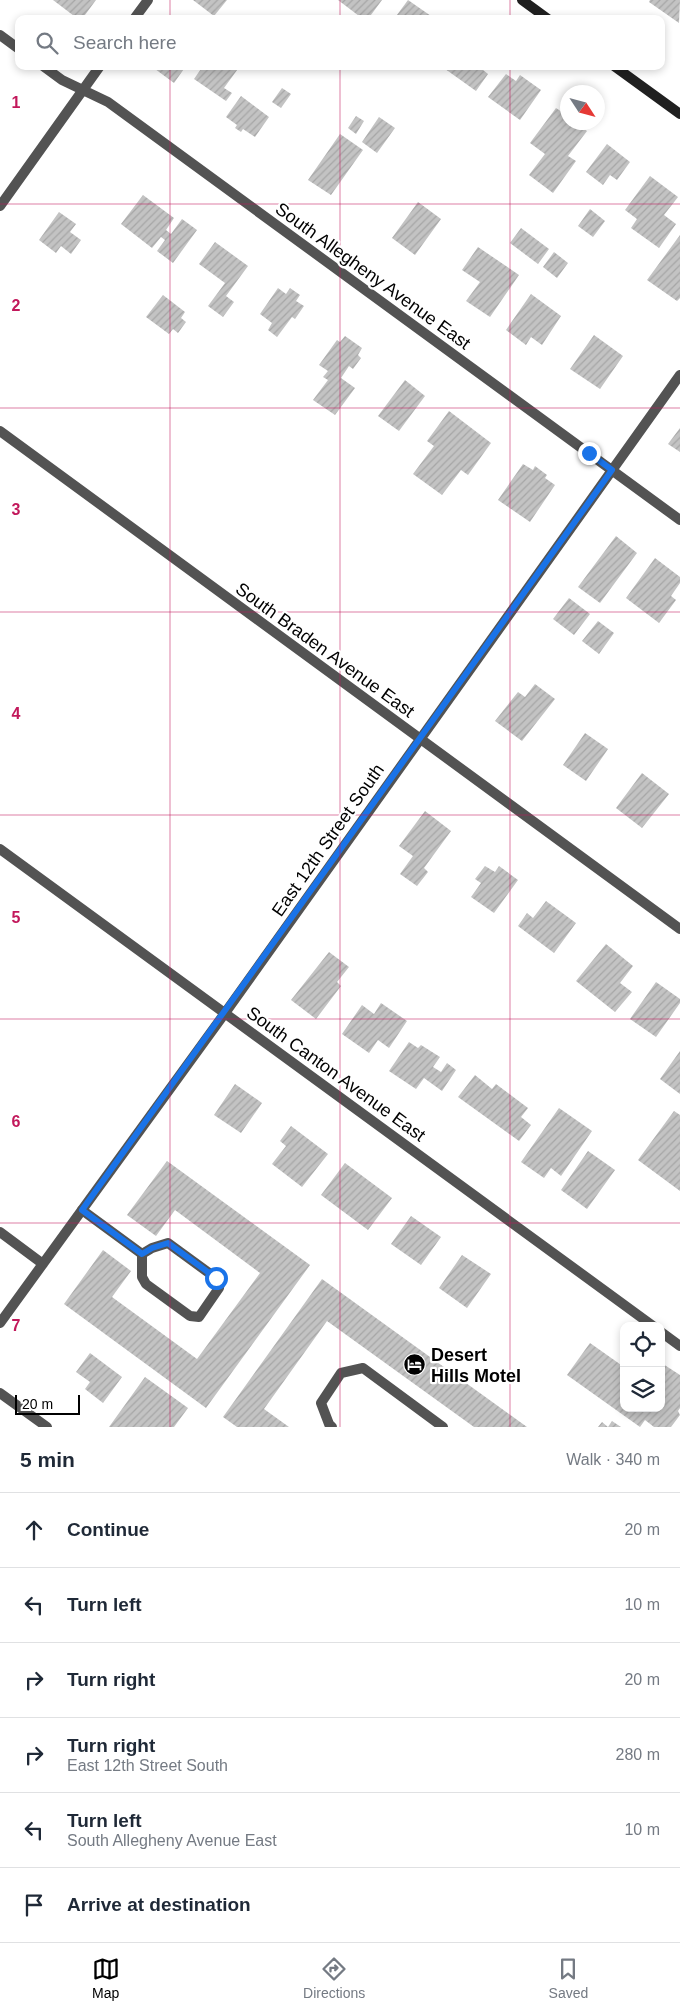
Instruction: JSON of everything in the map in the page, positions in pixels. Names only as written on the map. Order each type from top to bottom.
[{"type":"main road","points":[[522,0],[543,15]]},
{"type":"main road","points":[[620,70],[680,114]]},
{"type":"street","points":[[137,15],[148,0]]},
{"type":"street","points":[[0,35],[15,46]]},
{"type":"street","name":"South Allegheny Avenue East","points":[[48,70],[62,80],[108,102],[680,520]]},
{"type":"street","points":[[0,206],[97,70]]},
{"type":"street","name":"East 12th Street South","points":[[0,1323],[225,1013],[680,375]]},
{"type":"street","name":"South Braden Avenue East","points":[[0,432],[680,929]]},
{"type":"street","name":"South Canton Avenue East","points":[[0,849],[648,1322]]},
{"type":"street","points":[[82,1210],[142,1254]]},
{"type":"street","points":[[0,1232],[43,1264]]},
{"type":"street","points":[[168,1243],[220,1280],[219,1288],[199,1317],[190,1316],[146,1284],[142,1277],[142,1254],[152,1248],[168,1243]]},
{"type":"street","points":[[665,1335],[680,1346]]},
{"type":"street","points":[[332,1427],[320,1403],[341,1373],[363,1368],[443,1427]]},
{"type":"street","points":[[0,1393],[47,1427]]},
{"type":"building","points":[[53,0],[96,0],[85,15],[73,15]]},
{"type":"building","points":[[193,0],[227,0],[215,15]]},
{"type":"building","points":[[338,0],[382,0],[371,15],[358,15]]},
{"type":"building","points":[[408,0],[430,15],[397,15]]},
{"type":"building","points":[[650,0],[680,0],[679,23],[649,2]]},
{"type":"building","points":[[156,70],[183,70],[174,83]]},
{"type":"building","points":[[200,70],[237,70],[224,88],[232,93],[226,101],[194,79]]},
{"type":"building","points":[[447,70],[483,70],[488,74],[476,91]]},
{"type":"building","points":[[506,74],[516,81],[520,75],[541,90],[520,120],[488,97]]},
{"type":"building","points":[[282,88],[291,94],[281,108],[272,102]]},
{"type":"building","points":[[241,96],[269,117],[255,137],[243,129],[241,132],[235,128],[237,125],[226,117]]},
{"type":"building","points":[[556,108],[560,111],[560,130],[587,131],[568,156],[576,161],[553,193],[529,175],[545,154],[530,143]]},
{"type":"building","points":[[356,116],[364,121],[356,134],[348,128]]},
{"type":"building","points":[[379,117],[395,128],[377,153],[362,142]]},
{"type":"building","points":[[340,134],[363,150],[331,195],[308,180]]},
{"type":"building","points":[[607,144],[630,162],[617,180],[610,175],[603,185],[586,172]]},
{"type":"building","points":[[650,176],[678,197],[664,215],[676,224],[659,248],[631,228],[637,219],[625,210]]},
{"type":"building","points":[[143,195],[174,218],[166,230],[171,234],[182,219],[197,230],[173,263],[157,251],[165,240],[161,237],[152,248],[121,224]]},
{"type":"building","points":[[418,202],[441,219],[415,255],[392,238]]},
{"type":"building","points":[[590,209],[605,221],[593,237],[578,226]]},
{"type":"building","points":[[59,212],[76,224],[70,232],[81,240],[71,254],[61,246],[56,253],[39,240]]},
{"type":"building","points":[[521,228],[549,249],[538,264],[510,243]]},
{"type":"building","points":[[680,235],[680,298],[677,301],[647,280]]},
{"type":"building","points":[[215,242],[248,266],[226,296],[234,302],[223,317],[208,306],[225,283],[199,264]]},
{"type":"building","points":[[478,247],[519,275],[490,317],[466,301],[480,282],[462,270]]},
{"type":"building","points":[[554,252],[568,263],[557,278],[543,267]]},
{"type":"building","points":[[278,288],[286,294],[290,288],[300,295],[296,301],[304,306],[295,319],[292,317],[277,337],[268,330],[272,323],[260,314]]},
{"type":"building","points":[[531,294],[561,316],[542,345],[531,337],[526,345],[506,330]]},
{"type":"building","points":[[163,295],[185,312],[181,318],[186,322],[178,333],[173,329],[169,334],[146,317]]},
{"type":"building","points":[[594,335],[623,356],[600,389],[570,369]]},
{"type":"building","points":[[345,336],[362,348],[358,355],[361,358],[353,369],[349,366],[341,378],[355,388],[335,415],[313,400],[328,380],[323,377],[328,371],[319,365],[337,340],[340,342]]},
{"type":"building","points":[[405,380],[425,396],[399,431],[378,416]]},
{"type":"building","points":[[449,411],[491,443],[468,475],[461,470],[442,495],[413,474],[434,446],[427,441]]},
{"type":"building","points":[[680,428],[680,452],[668,444]]},
{"type":"building","points":[[523,464],[533,470],[535,466],[547,475],[545,478],[555,485],[530,522],[498,500]]},
{"type":"building","points":[[616,536],[637,553],[600,603],[578,587]]},
{"type":"building","points":[[655,558],[680,577],[680,583],[671,596],[676,600],[659,623],[626,598]]},
{"type":"building","points":[[569,598],[590,614],[574,635],[553,619]]},
{"type":"building","points":[[598,621],[614,633],[599,654],[582,641]]},
{"type":"building","points":[[535,684],[555,699],[522,741],[495,721],[518,692],[525,697]]},
{"type":"building","points":[[585,733],[608,749],[586,781],[563,765]]},
{"type":"building","points":[[642,773],[669,794],[642,828],[616,808]]},
{"type":"building","points":[[425,811],[451,831],[424,868],[428,872],[417,886],[400,874],[413,856],[399,846]]},
{"type":"building","points":[[485,866],[495,872],[499,866],[518,880],[494,913],[471,897],[481,883],[475,879]]},
{"type":"building","points":[[546,901],[576,923],[554,953],[518,926],[527,913],[533,918]]},
{"type":"building","points":[[606,944],[633,966],[620,983],[632,992],[615,1012],[576,981]]},
{"type":"building","points":[[329,952],[349,967],[337,982],[341,986],[316,1019],[291,1000]]},
{"type":"building","points":[[656,982],[680,999],[680,1003],[656,1037],[630,1019]]},
{"type":"building","points":[[381,1003],[407,1021],[389,1048],[378,1040],[369,1053],[342,1034],[362,1005],[374,1014]]},
{"type":"building","points":[[409,1042],[418,1048],[421,1045],[440,1057],[433,1067],[441,1072],[447,1063],[456,1070],[442,1091],[424,1078],[416,1089],[389,1071]]},
{"type":"building","points":[[680,1051],[680,1094],[660,1079]]},
{"type":"building","points":[[475,1075],[492,1089],[496,1084],[528,1108],[521,1117],[531,1125],[519,1141],[458,1097]]},
{"type":"building","points":[[235,1084],[262,1103],[241,1133],[214,1115]]},
{"type":"building","points":[[559,1108],[592,1131],[561,1176],[551,1168],[544,1178],[521,1162]]},
{"type":"building","points":[[674,1111],[680,1115],[680,1191],[638,1160]]},
{"type":"building","points":[[291,1126],[328,1154],[302,1187],[272,1164],[286,1146],[280,1141]]},
{"type":"building","points":[[588,1151],[615,1170],[587,1209],[561,1190]]},
{"type":"building","points":[[167,1161],[310,1265],[206,1408],[64,1304],[103,1250],[131,1271],[112,1297],[197,1359],[260,1273],[175,1210],[156,1236],[127,1215]]},
{"type":"building","points":[[345,1163],[392,1198],[368,1230],[321,1195]]},
{"type":"building","points":[[411,1216],[441,1237],[421,1265],[391,1244]]},
{"type":"building","points":[[462,1255],[491,1274],[467,1308],[439,1288]]},
{"type":"building","name":"Desert Hills Motel","points":[[322,1279],[527,1427],[474,1427],[327,1321],[264,1409],[289,1427],[237,1427],[223,1417]]},
{"type":"building","points":[[590,1343],[620,1364],[620,1412],[665,1412],[665,1365],[680,1375],[680,1408],[678,1411],[680,1415],[671,1427],[654,1427],[645,1420],[640,1427],[567,1375]]},
{"type":"building","points":[[90,1353],[122,1377],[103,1403],[85,1389],[90,1382],[76,1372]]},
{"type":"building","points":[[145,1377],[188,1408],[174,1427],[109,1427]]},
{"type":"building","points":[[612,1421],[621,1427],[608,1427]]},
{"type":"building","points":[[602,1422],[608,1427],[598,1427]]},
{"type":"place","name":"Desert Hills Motel","points":[[415,1365]]},
{"type":"route","points":[[216,1278],[168,1243],[164,1242],[142,1254],[82,1210],[225,1013],[612,470],[589,453]]}]
